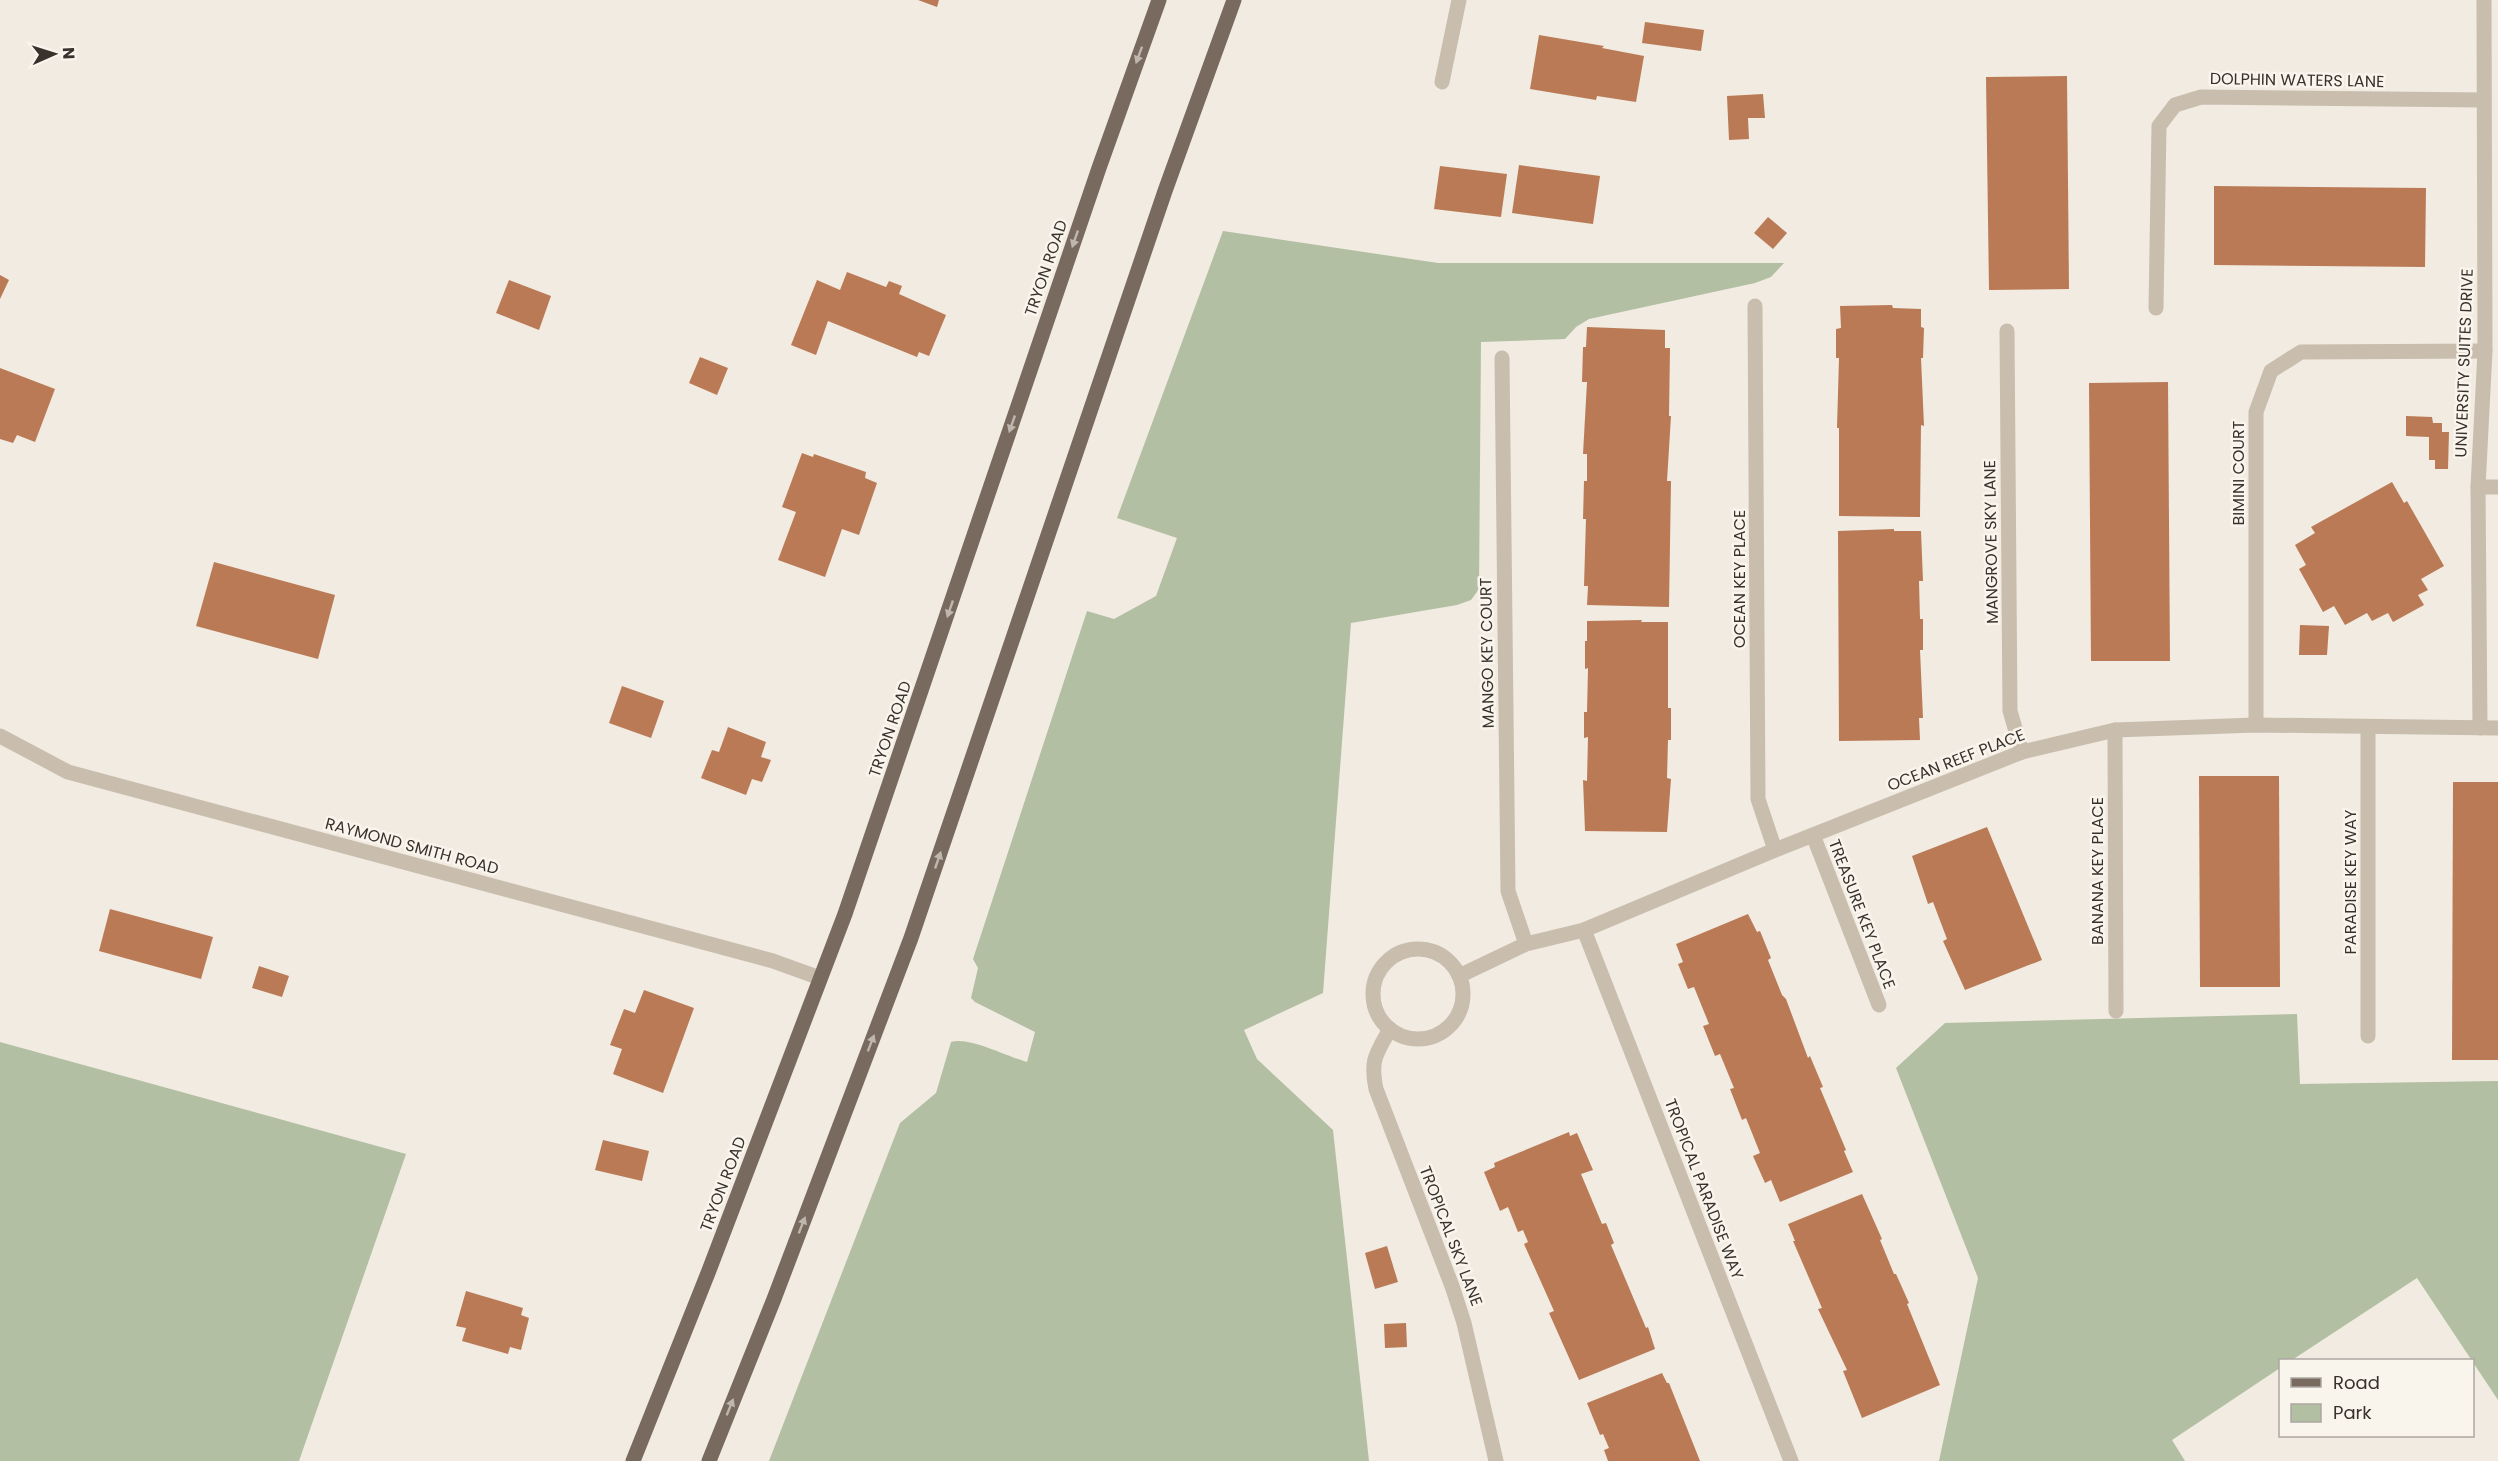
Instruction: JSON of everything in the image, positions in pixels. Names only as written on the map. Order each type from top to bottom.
[{"type":"main road","name":"TRYON ROAD","points":[[633,1461],[708,1274],[849,903],[1091,190],[1159,0]]},
{"type":"main road","points":[[709,1461],[774,1299],[911,938],[1161,202],[1234,0]]},
{"type":"street","points":[[1442,82],[1459,0]]},
{"type":"street","name":"UNIVERSITY SUITES DRIVE","points":[[2480,728],[2478,487],[2491,235],[2484,100],[2484,0]]},
{"type":"street","name":"DOLPHIN WATERS LANE","points":[[2156,308],[2159,126],[2175,105],[2201,97],[2484,100]]},
{"type":"street","name":"OCEAN KEY PLACE","points":[[1755,306],[1758,799],[1775,850]]},
{"type":"street","name":"MANGROVE SKY LANE","points":[[2007,331],[2010,711],[2022,752]]},
{"type":"street","name":"BIMINI COURT","points":[[2256,725],[2256,412],[2271,371],[2301,352],[2485,351]]},
{"type":"street","name":"MANGO KEY COURT","points":[[1502,358],[1508,891],[1526,944]]},
{"type":"street","points":[[2478,487],[2498,487]]},
{"type":"street","name":"OCEAN REEF PLACE","points":[[1459,976],[1526,944],[1584,930],[1775,850],[2022,752],[2115,730],[2256,725],[2498,728]]},
{"type":"street","name":"PARADISE KEY WAY","points":[[2368,728],[2368,1036]]},
{"type":"street","name":"BANANA KEY PLACE","points":[[2115,730],[2116,1011]]},
{"type":"street","name":"RAYMOND SMITH ROAD","points":[[0,736],[68,772],[773,961],[820,978]]},
{"type":"street","name":"TREASURE KEY PLACE","points":[[1813,835],[1879,1005]]},
{"type":"street","name":"TROPICAL PARADISE WAY","points":[[1584,930],[1791,1461]]},
{"type":"street","points":[[1411,949],[1433,952],[1451,964],[1459,976],[1462,991],[1461,1006],[1455,1019],[1445,1030],[1431,1037],[1417,1039],[1402,1036],[1390,1029],[1380,1018],[1374,1004],[1373,989],[1377,975],[1397,954],[1411,949]]},
{"type":"street","name":"TROPICAL SKY LANE","points":[[1390,1029],[1372,1070],[1376,1089],[1458,1304],[1496,1461]]},
{"type":"green space","points":[[1223,231],[1438,263],[1784,263],[1771,277],[1755,283],[1589,319],[1576,327],[1565,339],[1481,342],[1479,589],[1471,600],[1457,605],[1351,623],[1323,993],[1244,1030],[1257,1059],[1333,1130],[1369,1461],[769,1461],[900,1123],[936,1093],[951,1042],[978,1044],[1027,1062],[1035,1032],[971,998],[978,968],[973,959],[1087,611],[1114,619],[1156,596],[1177,538],[1117,518]]},
{"type":"green space","points":[[2297,1014],[2300,1084],[2498,1081],[2498,1400],[2474,1364],[2474,1359],[2471,1359],[2417,1278],[2294,1359],[2279,1359],[2279,1369],[2172,1440],[2185,1461],[1939,1461],[1978,1278],[1896,1068],[1945,1023]]},
{"type":"green space","points":[[0,1042],[406,1154],[299,1461],[0,1461]]},
{"type":"building","points":[[918,0],[939,0],[937,7]]},
{"type":"building","points":[[1645,22],[1704,30],[1701,51],[1642,43]]},
{"type":"building","points":[[1539,35],[1604,46],[1602,48],[1644,56],[1636,102],[1597,96],[1596,100],[1530,89]]},
{"type":"building","points":[[2067,76],[2069,289],[1989,290],[1986,77]]},
{"type":"building","points":[[1763,94],[1765,118],[1748,118],[1749,139],[1729,140],[1727,96]]},
{"type":"building","points":[[1519,165],[1600,176],[1593,224],[1512,213]]},
{"type":"building","points":[[1440,166],[1507,174],[1501,217],[1434,209]]},
{"type":"building","points":[[2214,186],[2426,188],[2425,267],[2214,265]]},
{"type":"building","points":[[1768,217],[1787,233],[1773,249],[1754,233]]},
{"type":"building","points":[[847,272],[886,287],[889,281],[902,286],[899,294],[946,315],[929,356],[919,352],[917,357],[828,321],[816,355],[791,345],[817,280],[840,290]]},
{"type":"building","points":[[0,275],[9,280],[0,299]]},
{"type":"building","points":[[509,280],[551,296],[539,330],[496,313]]},
{"type":"building","points":[[1892,305],[1893,308],[1921,309],[1921,327],[1924,328],[1923,358],[1921,358],[1924,426],[1921,425],[1920,517],[1839,516],[1839,428],[1837,428],[1839,358],[1836,358],[1836,329],[1841,328],[1840,306]]},
{"type":"building","points":[[1587,327],[1665,330],[1665,348],[1670,348],[1669,416],[1671,416],[1667,481],[1671,481],[1669,607],[1587,605],[1588,586],[1584,586],[1586,519],[1583,519],[1587,454],[1583,454],[1587,382],[1582,382],[1583,347],[1586,347]]},
{"type":"building","points":[[700,357],[728,368],[717,395],[689,383]]},
{"type":"building","points":[[0,368],[55,389],[35,442],[17,435],[13,443],[0,439]]},
{"type":"building","points":[[2168,382],[2170,661],[2091,661],[2089,383]]},
{"type":"building","points":[[2406,416],[2432,417],[2433,423],[2442,423],[2442,432],[2449,432],[2448,469],[2435,469],[2435,460],[2429,460],[2429,437],[2406,436]]},
{"type":"building","points":[[802,453],[813,457],[814,454],[866,472],[865,478],[877,483],[859,535],[842,529],[825,577],[778,560],[796,512],[782,507]]},
{"type":"building","points":[[2392,482],[2404,503],[2407,501],[2444,566],[2421,579],[2428,590],[2418,595],[2424,605],[2393,622],[2388,613],[2372,621],[2367,613],[2345,625],[2334,606],[2323,612],[2299,569],[2306,565],[2295,545],[2315,533],[2311,527]]},
{"type":"building","points":[[1894,529],[1894,531],[1921,531],[1923,581],[1919,581],[1920,619],[1923,619],[1923,650],[1920,650],[1923,718],[1919,718],[1920,740],[1839,741],[1838,531]]},
{"type":"building","points":[[214,562],[335,595],[318,659],[196,626]]},
{"type":"building","points":[[1642,620],[1641,622],[1668,622],[1668,708],[1671,708],[1671,740],[1668,740],[1667,778],[1671,779],[1667,832],[1585,831],[1583,780],[1587,781],[1588,737],[1584,738],[1584,712],[1587,712],[1588,668],[1585,669],[1585,641],[1587,641],[1587,621]]},
{"type":"building","points":[[2300,625],[2329,626],[2327,655],[2299,655]]},
{"type":"building","points":[[622,686],[664,701],[651,738],[609,723]]},
{"type":"building","points":[[728,727],[766,742],[761,757],[771,760],[762,782],[752,779],[746,795],[701,778],[712,750],[719,752]]},
{"type":"building","points":[[2199,776],[2279,776],[2280,987],[2200,987]]},
{"type":"building","points":[[2453,782],[2498,782],[2498,1060],[2452,1060]]},
{"type":"building","points":[[1987,827],[2042,960],[1965,990],[1943,941],[1947,939],[1933,902],[1928,904],[1912,856]]},
{"type":"building","points":[[110,909],[213,937],[201,979],[99,951]]},
{"type":"building","points":[[1748,914],[1757,932],[1760,931],[1771,958],[1768,960],[1782,995],[1786,999],[1808,1058],[1810,1056],[1823,1087],[1820,1088],[1853,1172],[1780,1202],[1771,1180],[1765,1183],[1753,1156],[1760,1153],[1746,1118],[1742,1120],[1730,1089],[1734,1088],[1720,1054],[1715,1056],[1703,1026],[1709,1024],[1694,987],[1688,989],[1678,964],[1683,962],[1676,944]]},
{"type":"building","points":[[259,966],[289,976],[282,997],[252,988]]},
{"type":"building","points":[[644,990],[694,1008],[663,1093],[613,1074],[622,1049],[610,1045],[624,1009],[635,1013]]},
{"type":"building","points":[[1569,1132],[1570,1136],[1577,1133],[1593,1170],[1581,1174],[1602,1224],[1606,1223],[1614,1243],[1611,1245],[1646,1328],[1648,1327],[1655,1349],[1579,1380],[1549,1313],[1554,1311],[1524,1244],[1528,1242],[1523,1230],[1518,1232],[1508,1207],[1500,1211],[1484,1172],[1495,1167],[1494,1163]]},
{"type":"building","points":[[603,1140],[649,1151],[642,1181],[595,1170]]},
{"type":"building","points":[[1862,1194],[1882,1239],[1880,1240],[1894,1274],[1909,1303],[1907,1304],[1940,1385],[1862,1418],[1843,1371],[1847,1370],[1818,1309],[1822,1308],[1788,1224]]},
{"type":"building","points":[[1387,1246],[1398,1282],[1375,1289],[1365,1253]]},
{"type":"building","points":[[466,1291],[523,1308],[521,1315],[529,1318],[521,1350],[510,1347],[508,1354],[462,1341],[466,1328],[456,1326]]},
{"type":"building","points":[[1406,1323],[1407,1347],[1385,1348],[1384,1324]]},
{"type":"building","points":[[1662,1373],[1669,1383],[1700,1461],[1608,1461],[1604,1450],[1609,1448],[1603,1434],[1600,1435],[1587,1403]]}]
